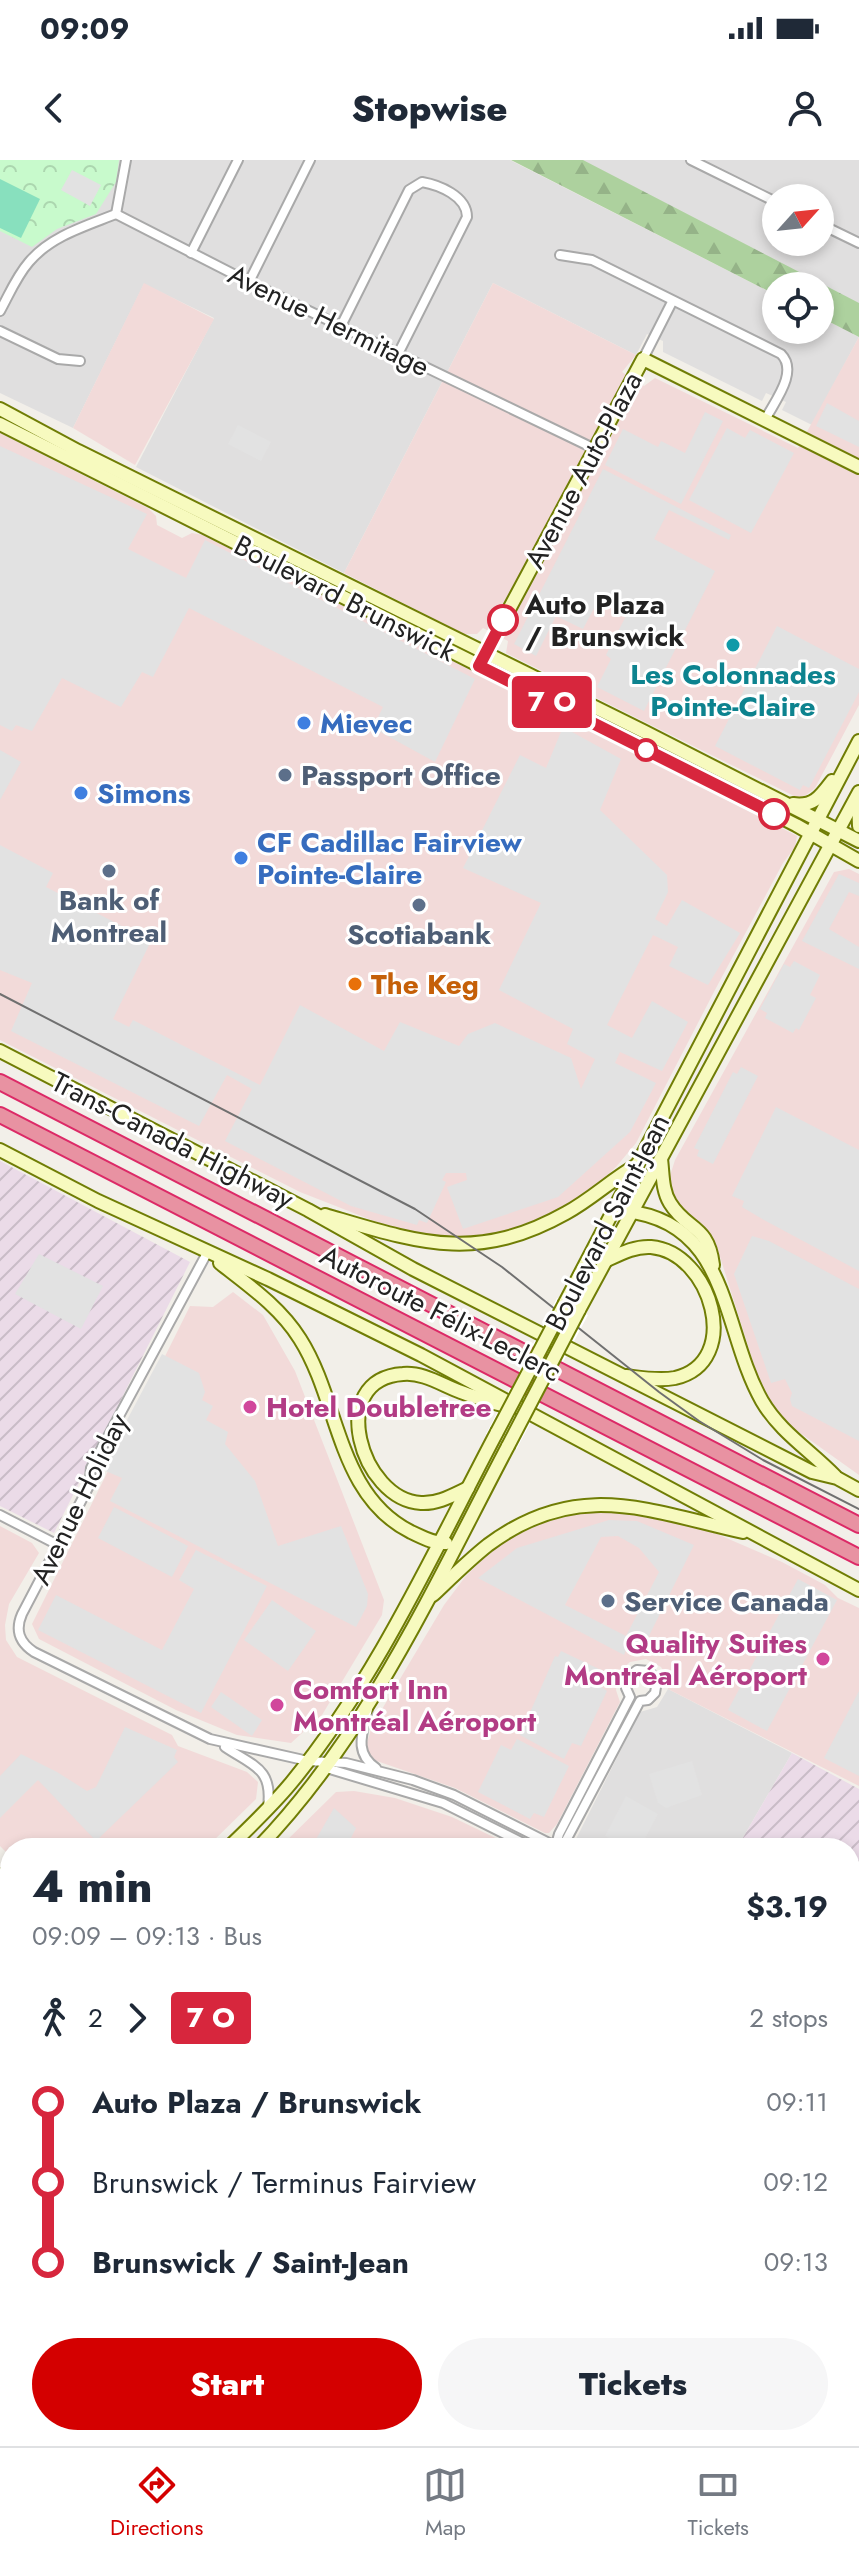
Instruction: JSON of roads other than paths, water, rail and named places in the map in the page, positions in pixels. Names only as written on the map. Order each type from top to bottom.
[{"type":"highway","name":"Autoroute Félix-Leclerc","points":[[0,1082],[859,1525]]},
{"type":"highway","name":"Autoroute Félix-Leclerc","points":[[0,1115],[859,1557]]},
{"type":"main road","points":[[643,359],[859,467]]},
{"type":"main road","name":"Avenue Auto-Plaza","points":[[482,660],[643,359]]},
{"type":"main road","name":"Boulevard Brunswick","points":[[0,409],[811,833],[859,861]]},
{"type":"main road","name":"Boulevard Brunswick","points":[[0,424],[859,841]]},
{"type":"main road","name":"Boulevard Saint-Jean","points":[[238,1838],[268,1809],[308,1761],[358,1687],[440,1544],[859,741]]},
{"type":"main road","points":[[786,803],[802,805],[814,802],[851,756]]},
{"type":"main road","points":[[859,792],[859,826]]},
{"type":"main road","name":"Boulevard Saint-Jean","points":[[267,1838],[329,1765],[369,1704],[630,1212],[859,792]]},
{"type":"main road","name":"Trans-Canada Highway","points":[[0,1051],[221,1164],[413,1269],[618,1375],[812,1472],[837,1478],[859,1490]]},
{"type":"main road","points":[[0,1150],[207,1253],[268,1279],[409,1348],[859,1590]]},
{"type":"main road","points":[[661,1159],[667,1197],[677,1212],[708,1241],[714,1272],[761,1399],[785,1431],[837,1478]]},
{"type":"main road","points":[[308,1210],[416,1241],[445,1244],[481,1242],[518,1234],[550,1222],[637,1165]]},
{"type":"main road","points":[[614,1210],[658,1219],[675,1227],[699,1248],[714,1272]]},
{"type":"main road","points":[[605,1261],[642,1247],[659,1248],[674,1254],[702,1285],[714,1320],[710,1349],[693,1370],[668,1379],[618,1375]]},
{"type":"main road","points":[[207,1253],[261,1296],[297,1334],[313,1364],[355,1473],[373,1504],[397,1524],[440,1544],[457,1542]]},
{"type":"main road","points":[[468,1488],[440,1501],[422,1503],[403,1498],[384,1483],[369,1463],[360,1441],[358,1412],[366,1394],[375,1384],[388,1377],[414,1374],[528,1413]]},
{"type":"main road","points":[[427,1599],[498,1538],[530,1522],[576,1507],[631,1505],[754,1535]]},
{"type":"street","points":[[0,311],[20,274],[41,251],[63,236],[116,214],[126,160]]},
{"type":"street","points":[[191,253],[238,160]]},
{"type":"street","points":[[249,282],[310,160]]},
{"type":"street","points":[[691,160],[762,195]]},
{"type":"street","points":[[341,326],[409,190],[422,182],[442,189],[462,200],[467,217],[398,354]]},
{"type":"street","name":"Avenue Hermitage","points":[[116,214],[249,282],[593,448]]},
{"type":"street","points":[[834,231],[859,243]]},
{"type":"street","points":[[560,255],[592,260],[781,354],[786,360],[788,374],[765,420]]},
{"type":"street","points":[[643,359],[672,302]]},
{"type":"street","points":[[0,331],[58,359],[80,361]]},
{"type":"street","name":"Avenue Holiday","points":[[207,1253],[91,1468],[89,1486],[19,1619],[18,1632],[22,1642],[34,1652],[218,1742],[329,1765],[380,1771],[454,1795],[538,1838]]},
{"type":"street","points":[[0,1515],[58,1545]]},
{"type":"street","points":[[559,1838],[630,1697],[626,1686],[629,1675],[639,1669],[649,1671],[656,1679],[657,1691],[650,1699],[640,1701],[564,1838]]},
{"type":"street","points":[[369,1704],[360,1748],[364,1759],[380,1771]]},
{"type":"street","points":[[218,1742],[263,1772],[269,1788],[268,1809]]},
{"type":"street","name":"Avenue Holiday","points":[[329,1765],[443,1803],[513,1838]]},
{"type":"tram line","points":[[0,994],[415,1209],[502,1267],[699,1421],[763,1460],[859,1509]]},
{"type":"place","name":"Auto Plaza / Brunswick","points":[[503,620]]},
{"type":"place","name":"Les Colonnades Pointe-Claire","points":[[733,645]]},
{"type":"place","name":"Mievec","points":[[304,723]]},
{"type":"place","name":"Passport Office","points":[[285,775]]},
{"type":"place","name":"Simons","points":[[81,793]]},
{"type":"place","name":"CF Cadillac Fairview Pointe-Claire","points":[[241,858]]},
{"type":"place","name":"Bank of Montreal","points":[[109,871]]},
{"type":"place","name":"Scotiabank","points":[[419,905]]},
{"type":"place","name":"The Keg","points":[[355,984]]},
{"type":"place","name":"Hotel Doubletree","points":[[250,1407]]},
{"type":"place","name":"Service Canada","points":[[608,1601]]},
{"type":"place","name":"Quality Suites Montréal Aéroport","points":[[823,1659]]},
{"type":"place","name":"Comfort Inn Montréal Aéroport","points":[[277,1705]]}]
